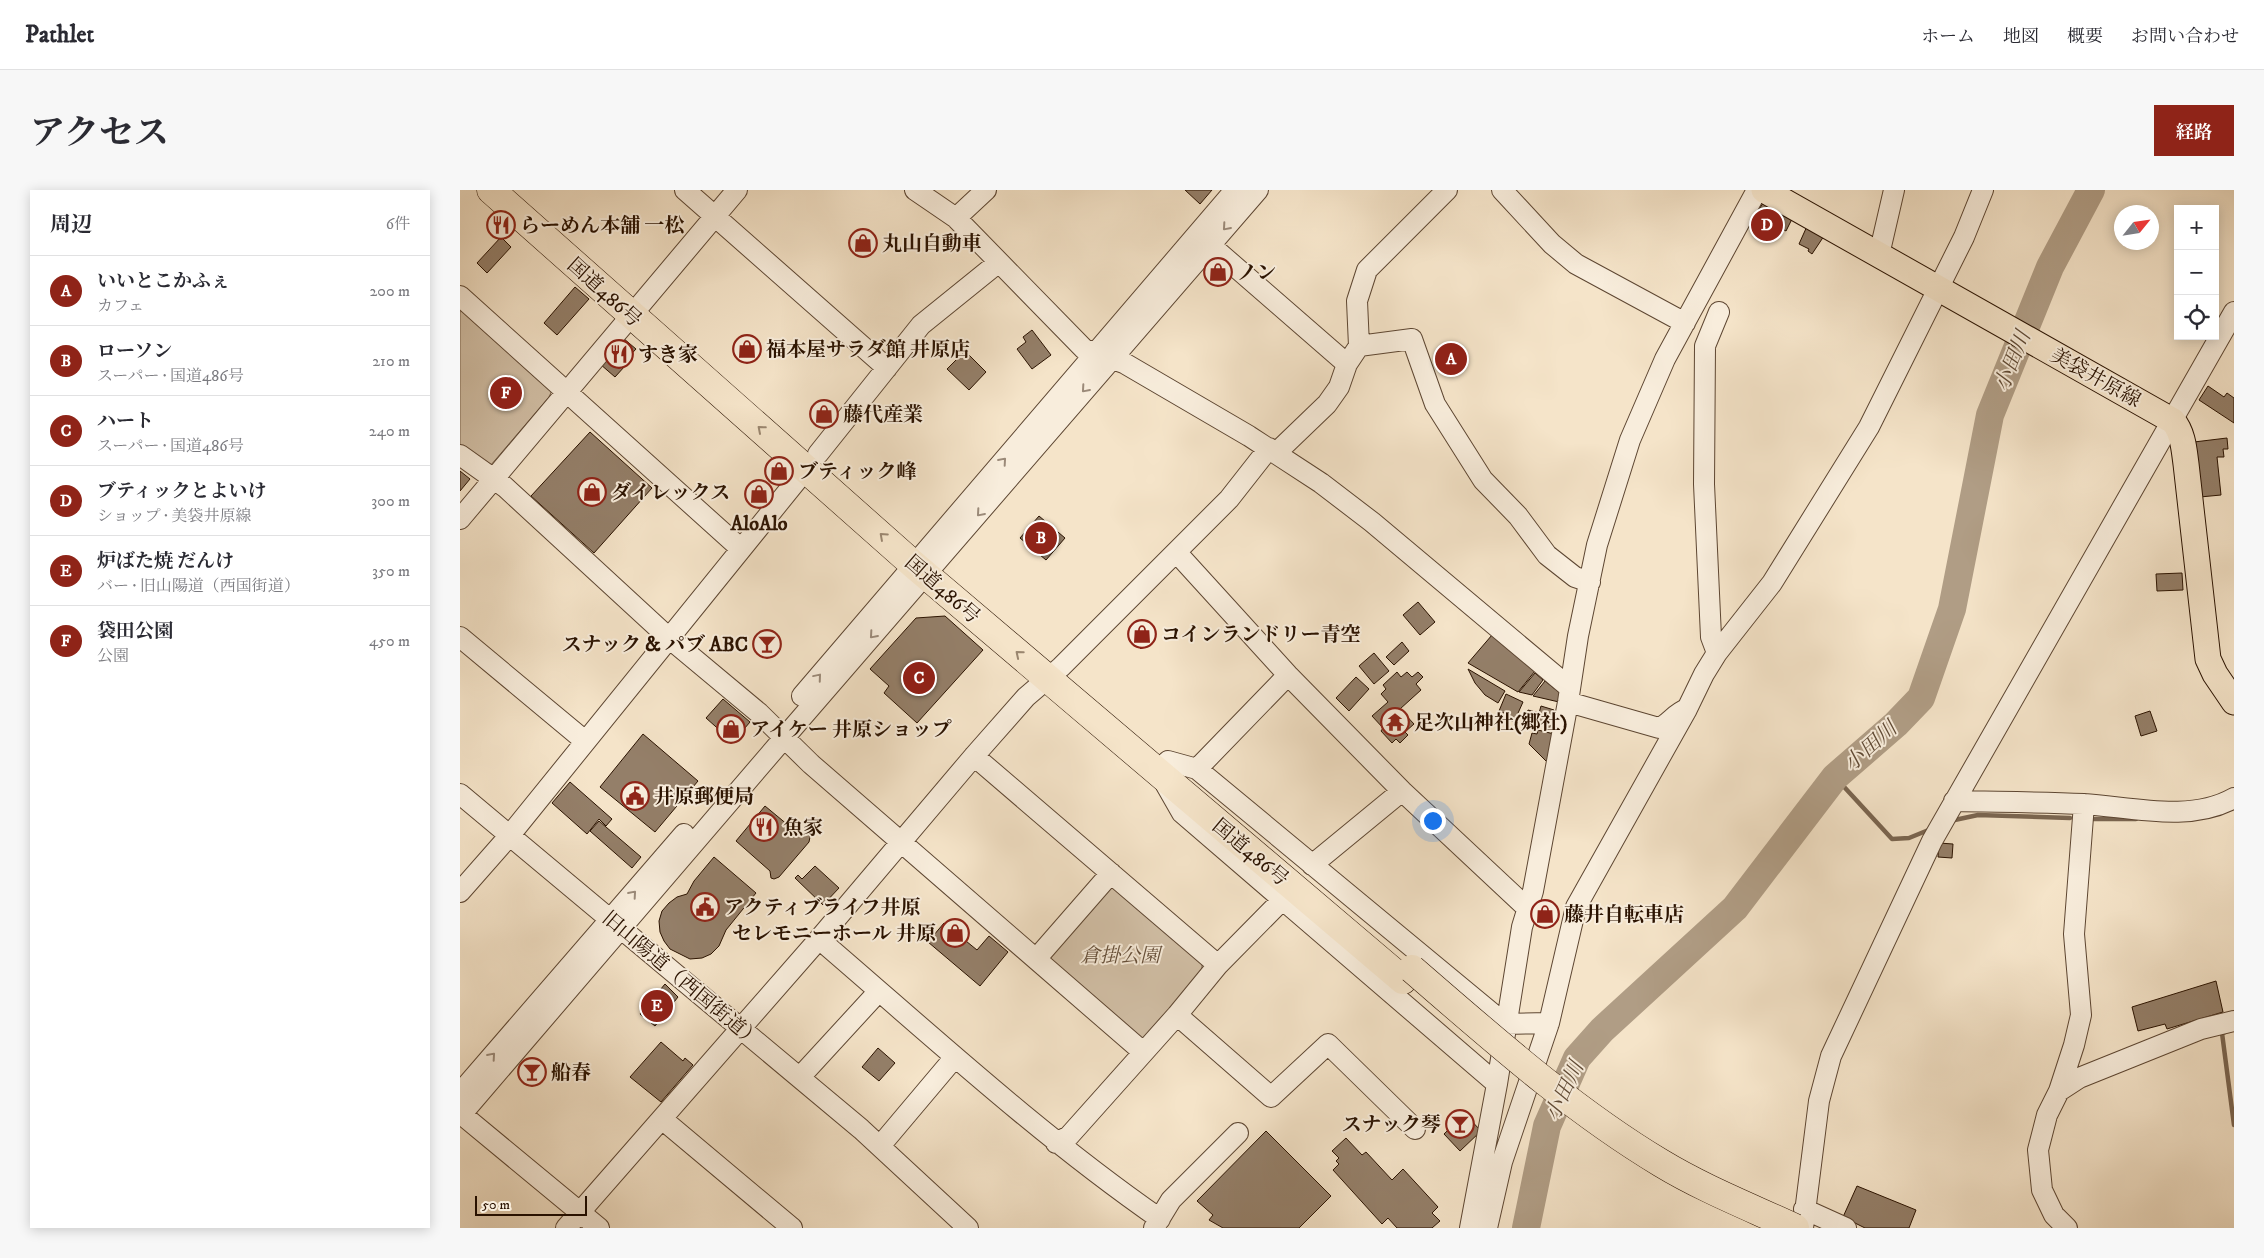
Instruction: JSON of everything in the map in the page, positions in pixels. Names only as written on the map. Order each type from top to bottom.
[{"type":"highway","name":"国道486号","points":[[490,190],[637,308],[926,563],[1408,975]]},
{"type":"highway","name":"国道486号","points":[[517,190],[637,308]]},
{"type":"highway","points":[[1408,975],[1602,1125],[1691,1180],[1801,1222]]},
{"type":"highway","points":[[1408,975],[1512,1073],[1594,1138],[1686,1193],[1763,1228]]},
{"type":"main road","name":"美袋井原線","points":[[1764,190],[2171,419]]},
{"type":"main road","points":[[2171,419],[2178,426],[2186,464],[2208,659],[2215,674],[2234,702]]},
{"type":"street","points":[[685,190],[887,368]]},
{"type":"street","points":[[460,519],[737,190]]},
{"type":"street","points":[[915,190],[956,218],[1084,349],[1124,363],[1272,450],[1372,522],[1569,695],[1658,728],[1666,725],[1680,711],[1687,710]]},
{"type":"street","points":[[956,218],[986,190]]},
{"type":"street","points":[[1204,240],[1235,190]]},
{"type":"street","points":[[599,1228],[460,1115],[616,924],[1204,240],[1258,190]]},
{"type":"street","points":[[566,1228],[819,939],[1026,697],[1177,552],[1229,499],[1272,450],[1327,404],[1339,387],[1347,364],[1359,346],[1357,301],[1367,270],[1447,190]]},
{"type":"street","points":[[1502,190],[1552,244],[1576,264],[1685,324]]},
{"type":"street","points":[[1470,1228],[1497,1084],[1505,1024],[1527,908],[1533,891],[1597,545],[1630,440],[1665,359],[1757,190]]},
{"type":"street","points":[[1879,254],[1894,190]]},
{"type":"street","points":[[1487,1228],[1498,1177],[1549,1023],[1576,906],[1687,710],[1704,674],[1717,653],[1772,583],[1869,427],[1941,289],[1983,190]]},
{"type":"street","points":[[1204,240],[1347,364]]},
{"type":"street","points":[[460,892],[510,835],[670,638],[740,548],[929,318],[999,262]]},
{"type":"street","points":[[462,301],[568,393],[740,548]]},
{"type":"street","points":[[1717,653],[1711,637],[1704,484],[1705,346],[1719,312]]},
{"type":"street","points":[[1846,1228],[1801,1222],[1819,1101],[1831,1056],[1932,841],[2171,419],[2234,312]]},
{"type":"street","points":[[1359,346],[1412,339],[1435,404],[1483,480],[1518,516],[1548,555],[1575,577],[1590,582]]},
{"type":"street","points":[[460,455],[505,488],[670,638],[901,843],[1143,1052]]},
{"type":"street","points":[[1177,552],[1288,676],[1402,791],[1527,908]]},
{"type":"street","points":[[460,637],[585,741]]},
{"type":"street","points":[[1197,769],[1288,676]]},
{"type":"street","points":[[974,756],[1218,965]]},
{"type":"street","points":[[1497,1084],[1182,813],[1164,767],[1197,769],[1505,1024],[1549,1023]]},
{"type":"street","points":[[1312,865],[1402,791]]},
{"type":"street","name":"旧山陽道（西国街道）","points":[[460,794],[800,1077],[880,1146],[968,1228]]},
{"type":"street","points":[[1953,804],[2084,804],[2166,811],[2194,810],[2221,806],[2234,798]]},
{"type":"street","points":[[2067,1228],[2054,1215],[2042,1190],[2038,1150],[2047,1115],[2059,1091],[2074,1045],[2080,1015],[2074,934],[2084,804]]},
{"type":"street","points":[[1036,959],[1111,872]]},
{"type":"street","points":[[1056,1143],[1069,1136],[1177,1015],[1218,965],[1283,899]]},
{"type":"street","points":[[460,1093],[616,924]]},
{"type":"street","points":[[819,939],[1056,1143],[1157,1224],[1171,1200],[1238,1133]]},
{"type":"street","points":[[800,1077],[879,991]]},
{"type":"street","points":[[1177,1015],[1270,1097],[1328,1044],[1415,1130]]},
{"type":"street","points":[[2059,1091],[2079,1078],[2201,1029],[2234,1022]]},
{"type":"street","points":[[880,1146],[956,1057]]},
{"type":"street","points":[[662,1119],[792,1228]]},
{"type":"street","points":[[1489,1127],[1496,1131],[1498,1137],[1496,1171],[1498,1177]]},
{"type":"green space","points":[[465,309],[553,388],[549,397],[490,466],[460,449],[460,312]]},
{"type":"green space","name":"倉掛公園","points":[[1112,880],[1202,959],[1202,970],[1144,1039],[1139,1039],[1048,960]]},
{"type":"building","points":[[1185,190],[1212,190],[1200,204]]},
{"type":"building","points":[[1763,203],[1792,219],[1786,231],[1756,214]]},
{"type":"building","points":[[1808,224],[1824,236],[1812,254],[1808,251],[1809,249],[1799,244]]},
{"type":"building","points":[[501,237],[511,247],[487,273],[477,263]]},
{"type":"building","points":[[575,287],[589,299],[557,335],[544,323]]},
{"type":"building","points":[[1032,330],[1051,355],[1032,369],[1017,349],[1026,342],[1023,337]]},
{"type":"building","points":[[623,338],[636,349],[622,364],[625,366],[615,377],[600,364]]},
{"type":"building","points":[[965,351],[986,372],[969,390],[947,369]]},
{"type":"building","points":[[2208,386],[2224,397],[2227,393],[2234,398],[2234,423],[2199,400]]},
{"type":"building","name":"ダイレックス","points":[[590,432],[652,488],[594,553],[531,496]]},
{"type":"building","points":[[2227,438],[2228,449],[2223,449],[2224,457],[2217,457],[2221,495],[2200,497],[2194,442]]},
{"type":"building","points":[[460,471],[470,479],[460,491]]},
{"type":"building","points":[[1039,516],[1065,538],[1046,560],[1020,538]]},
{"type":"building","points":[[2182,573],[2183,590],[2157,591],[2156,574]]},
{"type":"building","points":[[1418,602],[1435,622],[1420,635],[1403,615]]},
{"type":"building","points":[[945,616],[983,650],[917,723],[884,693],[889,686],[870,669],[916,618]]},
{"type":"building","points":[[1144,622],[1156,634],[1141,649],[1129,636]]},
{"type":"building","points":[[1492,635],[1535,671],[1518,692],[1468,663]]},
{"type":"building","points":[[1402,642],[1409,651],[1394,665],[1386,657]]},
{"type":"building","points":[[1374,653],[1389,671],[1374,684],[1359,666]]},
{"type":"building","points":[[1468,669],[1505,691],[1498,703],[1485,695],[1475,683]]},
{"type":"building","points":[[1397,672],[1401,677],[1407,672],[1412,677],[1418,672],[1423,677],[1416,684],[1421,690],[1400,709],[1414,724],[1405,732],[1408,735],[1400,743],[1396,739],[1392,743],[1381,731],[1383,728],[1372,716],[1388,702],[1381,694],[1386,689],[1383,685]]},
{"type":"building","points":[[1535,673],[1543,680],[1532,695],[1519,692]]},
{"type":"building","points":[[1356,677],[1369,689],[1349,711],[1336,698]]},
{"type":"building","points":[[1545,681],[1560,693],[1559,702],[1533,696]]},
{"type":"building","points":[[1506,694],[1523,702],[1514,722],[1507,719],[1509,715],[1499,711]]},
{"type":"building","points":[[723,699],[750,722],[733,742],[706,718]]},
{"type":"building","points":[[1541,706],[1554,710],[1550,728],[1525,721],[1528,710],[1539,713]]},
{"type":"building","points":[[2150,711],[2157,731],[2141,736],[2135,716]]},
{"type":"building","points":[[1538,730],[1554,734],[1549,764],[1529,744],[1532,733],[1537,734]]},
{"type":"building","points":[[643,734],[698,781],[655,832],[600,787]]},
{"type":"building","points":[[570,782],[612,819],[606,826],[599,819],[587,834],[552,803]]},
{"type":"building","points":[[765,806],[800,835],[807,834],[810,837],[809,842],[779,877],[774,879],[771,878],[770,871],[736,841]]},
{"type":"building","points":[[599,821],[641,857],[632,868],[590,831]]},
{"type":"building","points":[[1939,843],[1953,844],[1952,858],[1938,857]]},
{"type":"building","name":"アクティブライフ井原","points":[[714,857],[756,893],[726,930],[719,946],[711,954],[702,958],[690,959],[670,949],[660,932],[659,921],[662,911],[677,897],[687,894],[694,881]]},
{"type":"building","points":[[815,866],[839,888],[823,905],[795,878],[798,875],[802,879]]},
{"type":"building","points":[[944,923],[977,950],[989,936],[1008,952],[980,986],[928,942]]},
{"type":"building","points":[[2216,981],[2223,1012],[2167,1029],[2165,1024],[2138,1031],[2132,1007]]},
{"type":"building","points":[[665,984],[678,997],[655,1026],[640,1014]]},
{"type":"building","points":[[661,1042],[683,1061],[685,1058],[693,1065],[661,1102],[630,1077]]},
{"type":"building","points":[[878,1048],[895,1063],[879,1081],[862,1067]]},
{"type":"building","points":[[1465,1114],[1481,1131],[1460,1151],[1444,1134]]},
{"type":"building","points":[[1266,1131],[1331,1196],[1299,1228],[1223,1228],[1209,1220],[1213,1215],[1197,1201]]},
{"type":"building","points":[[1346,1138],[1362,1155],[1366,1152],[1392,1180],[1403,1169],[1438,1207],[1432,1213],[1440,1221],[1432,1228],[1397,1228],[1388,1218],[1382,1224],[1333,1170],[1339,1164],[1336,1161],[1339,1158],[1332,1151]]},
{"type":"building","points":[[1857,1186],[1916,1210],[1909,1228],[1865,1228],[1843,1217]]},
{"type":"waterway","name":"小田川","points":[[1526,1228],[1547,1126],[1577,1058],[1602,1030],[1735,908],[1835,777],[1896,724],[1921,698],[1952,609],[1990,415],[2050,267],[2091,190]]},
{"type":"waterway","points":[[1835,777],[1892,839],[1909,838],[1931,829]]},
{"type":"waterway","points":[[1950,821],[1978,815],[2070,818]]},
{"type":"waterway","points":[[2089,819],[2136,819]]},
{"type":"waterway","points":[[2225,1032],[2222,1033],[2234,1125]]},
{"type":"place","name":"らーめん本舗 一松","points":[[501,225]]},
{"type":"place","name":"ブティックとよいけ","points":[[1767,225]]},
{"type":"place","name":"丸山自動車","points":[[863,243]]},
{"type":"place","name":"ノン","points":[[1218,272]]},
{"type":"place","name":"福本屋サラダ館 井原店","points":[[747,349]]},
{"type":"place","name":"すき家","points":[[619,354]]},
{"type":"place","name":"いいとこかふぇ","points":[[1451,359]]},
{"type":"place","name":"袋田公園","points":[[506,393]]},
{"type":"place","name":"藤代産業","points":[[824,414]]},
{"type":"place","name":"ブティック峰","points":[[779,471]]},
{"type":"place","name":"ダイレックス","points":[[592,492]]},
{"type":"place","name":"AloAlo","points":[[759,494]]},
{"type":"place","name":"ローソン","points":[[1041,538]]},
{"type":"place","name":"コインランドリー青空","points":[[1142,634]]},
{"type":"place","name":"スナック & パブ ABC","points":[[767,644]]},
{"type":"place","name":"ハート","points":[[919,678]]},
{"type":"place","name":"足次山神社(郷社)","points":[[1395,722]]},
{"type":"place","name":"アイケー 井原ショップ","points":[[731,729]]},
{"type":"place","name":"井原郵便局","points":[[635,796]]},
{"type":"place","name":"魚家","points":[[764,827]]},
{"type":"place","name":"アクティブライフ井原","points":[[705,907]]},
{"type":"place","name":"藤井自転車店","points":[[1545,914]]},
{"type":"place","name":"セレモニーホール 井原","points":[[955,933]]},
{"type":"place","name":"炉ばた焼 だんけ","points":[[657,1006]]},
{"type":"place","name":"船春","points":[[532,1072]]},
{"type":"place","name":"スナック琴","points":[[1460,1124]]}]
